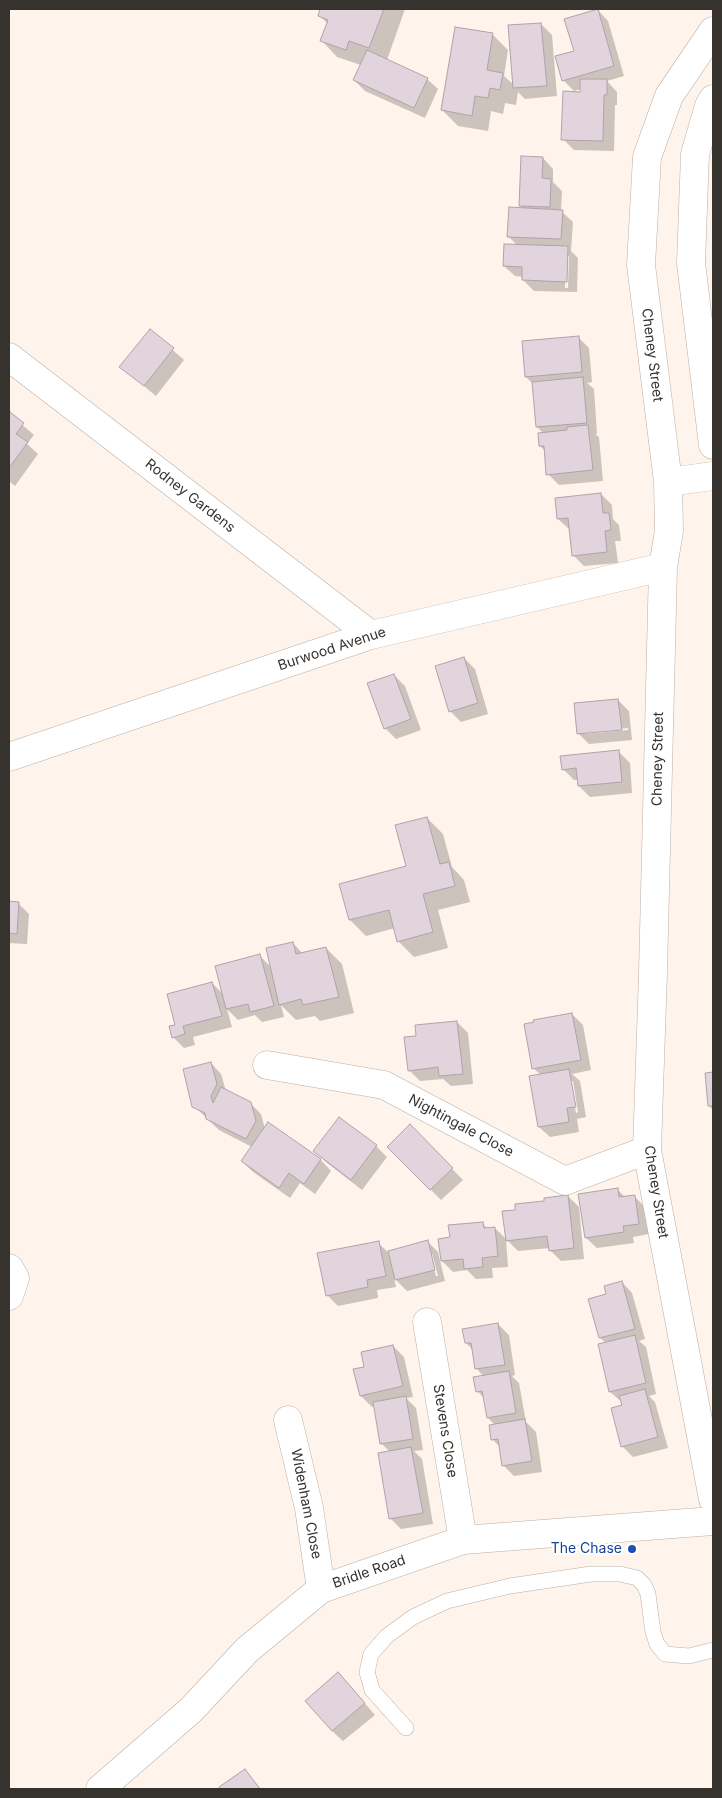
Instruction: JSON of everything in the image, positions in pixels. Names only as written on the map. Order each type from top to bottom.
[{"type":"street","name":"Cheney Street","points":[[713,31],[669,96],[647,157],[641,265],[668,482],[669,531],[663,567],[647,1150],[713,1500]]},
{"type":"street","points":[[713,99],[709,106],[695,154],[691,263],[713,446]]},
{"type":"street","name":"Rodney Gardens","points":[[9,356],[371,635]]},
{"type":"street","points":[[668,482],[713,476]]},
{"type":"street","name":"Burwood Avenue","points":[[9,757],[371,635],[663,567]]},
{"type":"street","name":"Nightingale Close","points":[[267,1065],[384,1085],[565,1181],[647,1150]]},
{"type":"street","points":[[9,1268],[15,1278],[9,1296]]},
{"type":"street","name":"Stevens Close","points":[[427,1322],[463,1540]]},
{"type":"street","name":"Widenham Close","points":[[288,1420],[309,1508],[321,1589]]},
{"type":"street","name":"Bridle Road","points":[[100,1789],[191,1710],[247,1650],[321,1589],[463,1540],[713,1521]]},
{"type":"lane","points":[[406,1728],[372,1690],[367,1672],[371,1654],[387,1636],[412,1617],[447,1601],[510,1586],[591,1574],[620,1574],[637,1578],[644,1585],[648,1594],[655,1638],[665,1654],[689,1656],[713,1650]]},
{"type":"building","points":[[320,9],[384,9],[369,48],[349,41],[346,50],[320,41],[328,20],[318,16]]},
{"type":"building","points":[[598,9],[614,66],[562,81],[555,56],[574,51],[564,19]]},
{"type":"building","points":[[541,23],[547,86],[513,88],[508,25]]},
{"type":"building","points":[[455,27],[493,33],[487,70],[503,73],[500,90],[490,88],[488,98],[475,96],[472,116],[441,110]]},
{"type":"building","points":[[367,50],[428,78],[414,108],[353,80]]},
{"type":"building","points":[[580,79],[607,79],[607,95],[604,95],[603,141],[561,140],[563,91],[580,92]]},
{"type":"building","points":[[521,156],[543,157],[542,178],[551,179],[550,207],[519,206]]},
{"type":"building","points":[[509,207],[563,210],[561,239],[507,237]]},
{"type":"building","points":[[504,244],[568,246],[567,282],[522,280],[522,267],[503,266]]},
{"type":"building","points":[[150,329],[174,348],[144,386],[119,367]]},
{"type":"building","points":[[579,336],[582,372],[525,377],[522,341]]},
{"type":"building","points":[[583,377],[587,423],[536,427],[532,382]]},
{"type":"building","points":[[10,412],[24,423],[16,434],[28,442],[9,468],[9,414]]},
{"type":"building","points":[[588,425],[593,470],[546,475],[544,446],[539,446],[538,433],[567,430],[567,427]]},
{"type":"building","points":[[601,493],[603,513],[609,513],[611,530],[605,531],[607,552],[572,556],[568,518],[557,519],[555,498]]},
{"type":"building","points":[[464,657],[478,703],[449,712],[435,666]]},
{"type":"building","points":[[394,674],[411,719],[384,729],[367,683]]},
{"type":"building","points":[[618,699],[622,730],[577,734],[574,703]]},
{"type":"building","points":[[619,750],[622,782],[578,786],[576,768],[562,770],[560,756]]},
{"type":"building","points":[[427,817],[440,864],[449,862],[455,886],[423,894],[433,932],[397,942],[389,910],[349,920],[339,884],[406,866],[395,825]]},
{"type":"building","points":[[9,901],[19,902],[17,934],[9,933]]},
{"type":"building","points":[[293,942],[296,954],[326,947],[339,997],[303,1005],[301,999],[279,1005],[266,948]]},
{"type":"building","points":[[260,954],[274,1006],[250,1012],[248,1004],[226,1009],[215,966]]},
{"type":"building","points":[[212,982],[222,1016],[183,1026],[185,1034],[172,1038],[169,1026],[175,1025],[167,994]]},
{"type":"building","points":[[572,1013],[581,1060],[532,1069],[524,1024],[534,1022],[533,1020]]},
{"type":"building","points":[[457,1021],[463,1074],[439,1076],[438,1067],[408,1071],[404,1037],[416,1036],[415,1025]]},
{"type":"building","points":[[211,1062],[217,1084],[211,1096],[213,1103],[221,1087],[251,1102],[256,1121],[246,1139],[206,1119],[205,1113],[192,1107],[183,1069]]},
{"type":"building","points":[[569,1069],[576,1107],[567,1108],[569,1122],[538,1127],[529,1076]]},
{"type":"building","points":[[713,1072],[713,1106],[708,1106],[705,1073]]},
{"type":"building","points":[[339,1117],[377,1145],[351,1180],[313,1151]]},
{"type":"building","points":[[268,1122],[321,1159],[304,1184],[289,1173],[279,1188],[241,1161]]},
{"type":"building","points":[[410,1124],[453,1168],[430,1190],[387,1147]]},
{"type":"building","points":[[618,1188],[619,1197],[635,1195],[639,1224],[623,1226],[624,1232],[585,1238],[578,1194]]},
{"type":"building","points":[[568,1195],[574,1248],[549,1251],[547,1236],[506,1241],[502,1211],[515,1210],[515,1204],[544,1201],[544,1198]]},
{"type":"building","points":[[483,1222],[484,1228],[495,1227],[498,1256],[482,1258],[483,1267],[464,1269],[463,1259],[441,1261],[438,1239],[450,1237],[448,1225]]},
{"type":"building","points":[[428,1240],[435,1270],[395,1280],[388,1251]]},
{"type":"building","points":[[379,1241],[386,1276],[367,1280],[368,1287],[326,1296],[317,1253]]},
{"type":"building","points":[[622,1281],[635,1329],[599,1338],[588,1299],[606,1294],[604,1286]]},
{"type":"building","points":[[498,1323],[505,1365],[475,1369],[471,1343],[465,1343],[462,1329]]},
{"type":"building","points":[[635,1335],[646,1383],[609,1392],[598,1344]]},
{"type":"building","points":[[393,1345],[403,1386],[360,1396],[353,1369],[364,1367],[361,1352]]},
{"type":"building","points":[[509,1371],[516,1413],[487,1418],[482,1391],[476,1392],[473,1377]]},
{"type":"building","points":[[645,1389],[658,1437],[621,1447],[611,1408],[622,1405],[619,1396]]},
{"type":"building","points":[[406,1396],[413,1439],[380,1444],[373,1402]]},
{"type":"building","points":[[525,1419],[532,1461],[502,1466],[498,1439],[491,1440],[489,1425]]},
{"type":"building","points":[[411,1447],[423,1513],[389,1519],[378,1453]]},
{"type":"building","points":[[338,1672],[365,1703],[332,1731],[305,1701]]},
{"type":"building","points":[[245,1769],[260,1789],[220,1789],[219,1787]]},
{"type":"place","name":"The Chase","points":[[632,1549]]}]
